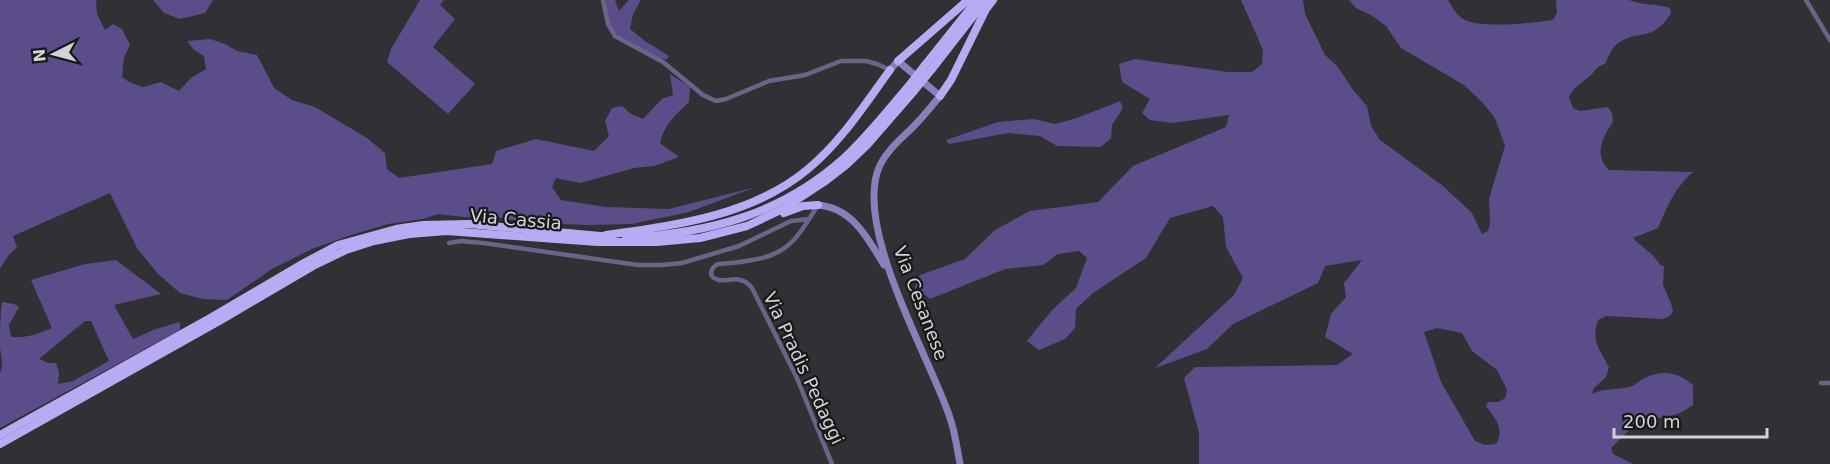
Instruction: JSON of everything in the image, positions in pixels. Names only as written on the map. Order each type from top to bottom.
[{"type":"highway","points":[[898,61],[968,0]]},
{"type":"highway","name":"Via Cassia","points":[[0,444],[313,266],[346,250],[410,234],[447,231],[597,242],[650,243],[700,238],[747,226],[783,209],[824,182],[867,145],[977,0]]},
{"type":"highway","name":"Via Cassia","points":[[928,67],[986,0]]},
{"type":"highway","points":[[940,96],[951,80],[986,9],[993,0]]},
{"type":"highway","points":[[598,236],[696,221],[748,203],[778,189],[808,169],[832,146],[890,70]]},
{"type":"highway","name":"Via Cassia","points":[[0,435],[338,245],[396,229],[447,224],[598,236],[643,237],[696,230],[743,219],[776,204],[819,178],[843,159],[911,89]]},
{"type":"highway","points":[[747,226],[800,207],[818,204]]},
{"type":"street","points":[[603,0],[607,21],[615,36],[663,62],[703,95],[716,100],[726,99],[769,81],[801,76],[844,60],[872,62],[890,70],[898,61],[940,96]]},
{"type":"street","points":[[1806,0],[1830,40]]},
{"type":"street","name":"Via Cesanese","points":[[940,96],[925,116],[889,151],[880,164],[873,197],[888,270],[949,415],[960,464]]},
{"type":"street","points":[[818,204],[838,209],[856,223],[888,270]]},
{"type":"street","name":"Via Pradis Pedaggi","points":[[818,204],[794,240],[779,253],[746,261],[718,264],[713,267],[711,274],[720,280],[742,280],[752,288],[796,375],[832,464]]},
{"type":"street","points":[[449,243],[461,241],[483,243],[638,265],[662,266],[682,263],[732,249],[789,222],[809,219]]},
{"type":"street","points":[[1821,383],[1830,383]]},
{"type":"shaded area","points":[[0,0],[96,0],[97,14],[105,30],[113,24],[122,29],[130,45],[124,57],[122,77],[143,87],[161,82],[179,91],[191,78],[206,69],[204,56],[194,50],[187,41],[210,39],[237,51],[257,55],[274,88],[292,100],[315,107],[367,138],[385,153],[387,169],[399,178],[492,164],[496,151],[536,139],[594,151],[609,136],[605,121],[612,108],[622,106],[631,114],[643,119],[662,99],[673,95],[670,74],[690,87],[689,102],[668,125],[660,143],[679,157],[654,166],[634,168],[580,183],[556,178],[552,187],[561,200],[606,207],[669,209],[756,187],[689,212],[632,224],[533,223],[487,216],[463,217],[438,214],[423,219],[388,224],[312,249],[272,269],[227,300],[203,299],[180,293],[158,274],[137,248],[110,193],[13,236],[17,247],[0,269]]},
{"type":"shaded area","points":[[153,0],[213,0],[205,13],[180,19],[164,13]]},
{"type":"shaded area","points":[[420,0],[444,0],[440,5],[455,19],[433,47],[475,84],[448,114],[387,62],[391,49]]},
{"type":"shaded area","points":[[604,0],[615,0],[619,11],[629,0],[641,0],[633,14],[630,29],[669,56],[666,60],[632,46],[617,34],[608,19]]},
{"type":"shaded area","points":[[1241,0],[1303,0],[1305,14],[1325,55],[1338,67],[1367,106],[1371,126],[1380,140],[1443,186],[1472,213],[1482,234],[1488,231],[1490,224],[1489,199],[1505,146],[1495,118],[1464,85],[1401,48],[1386,26],[1356,8],[1349,0],[1448,0],[1463,19],[1493,25],[1553,20],[1557,13],[1556,0],[1629,0],[1670,8],[1671,13],[1657,29],[1622,40],[1615,46],[1605,64],[1598,67],[1576,87],[1569,97],[1573,108],[1580,111],[1608,107],[1612,113],[1613,122],[1601,146],[1601,158],[1609,170],[1693,172],[1676,191],[1658,228],[1633,238],[1660,265],[1664,266],[1663,285],[1673,312],[1663,319],[1606,316],[1598,320],[1596,339],[1599,350],[1609,367],[1606,377],[1594,388],[1592,394],[1631,387],[1648,376],[1668,373],[1675,374],[1693,385],[1693,405],[1674,415],[1639,423],[1611,448],[1613,454],[1633,464],[1199,464],[1199,433],[1184,378],[1195,367],[1337,365],[1353,354],[1325,337],[1331,314],[1346,297],[1344,283],[1362,260],[1325,266],[1318,283],[1233,324],[1207,349],[1155,368],[1234,295],[1243,278],[1226,247],[1223,217],[1213,206],[1170,218],[1146,258],[1093,293],[1076,309],[1075,328],[1065,339],[1039,350],[1027,341],[1052,310],[1076,288],[1087,258],[1079,251],[1058,254],[1043,265],[1005,269],[930,299],[915,287],[920,275],[965,259],[995,230],[1030,211],[1098,202],[1133,166],[1226,127],[1229,115],[1173,123],[1150,120],[1142,113],[1150,99],[1122,82],[1119,64],[1135,59],[1228,72],[1252,72],[1262,64],[1263,50]],"holes":[[[1437,328],[1462,333],[1472,351],[1497,370],[1507,390],[1505,398],[1499,402],[1488,402],[1486,406],[1499,429],[1499,439],[1496,444],[1485,445],[1475,441],[1441,382],[1424,332]]]},
{"type":"shaded area","points":[[1120,101],[1123,108],[1112,125],[1111,138],[1101,147],[1057,146],[1040,136],[1008,133],[949,144],[946,140],[998,122],[1034,119],[1055,124]]},
{"type":"shaded area","points":[[116,260],[161,294],[114,305],[133,339],[180,322],[180,330],[0,428],[2,302],[19,307],[9,325],[11,337],[32,335],[52,328],[31,280],[85,264]],"holes":[[[85,321],[91,321],[109,361],[73,381],[58,384],[59,372],[56,363],[48,363],[39,359]]]}]
